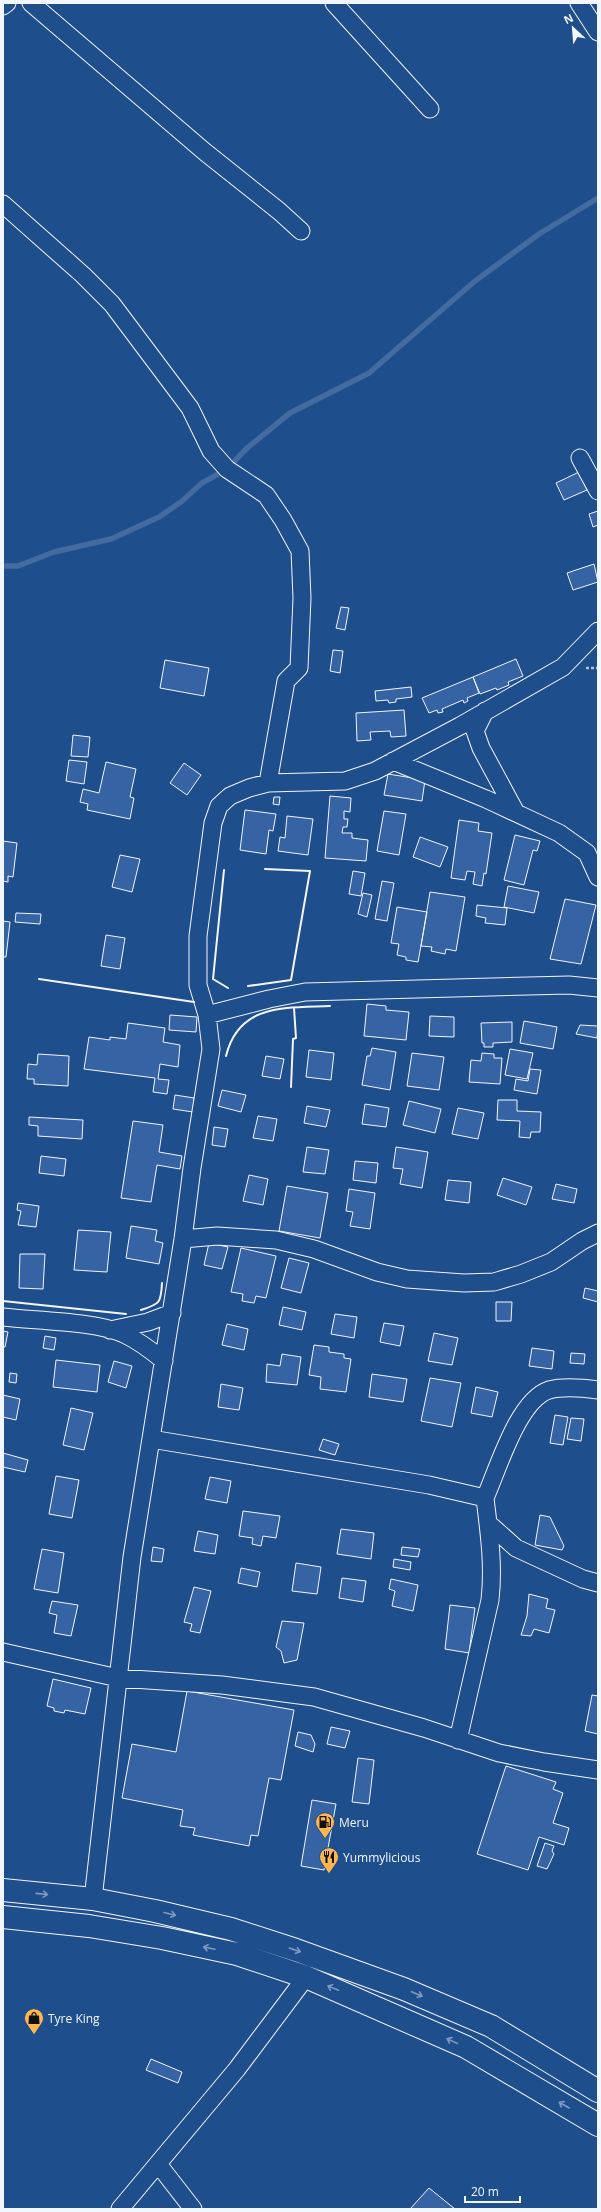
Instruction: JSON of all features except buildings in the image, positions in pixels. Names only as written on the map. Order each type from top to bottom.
[{"type":"highway","points":[[3,1890],[93,1899],[155,1911],[231,1929],[404,1989],[491,2026],[598,2090]]},
{"type":"highway","points":[[3,1917],[89,1926],[162,1938],[237,1954],[306,1977],[466,2047],[598,2125]]},
{"type":"street","points":[[3,6],[7,3]]},
{"type":"street","points":[[31,3],[205,152],[279,211],[301,231]]},
{"type":"street","points":[[334,3],[430,109]]},
{"type":"street","points":[[578,3],[598,32]]},
{"type":"street","points":[[3,204],[83,275],[112,304],[190,408],[211,451],[226,469],[266,496],[283,520],[300,551],[302,598],[299,668],[286,681],[268,783]]},
{"type":"street","points":[[580,458],[598,491]]},
{"type":"street","points":[[93,1899],[132,1557],[172,1313],[192,1168],[211,1049],[207,1015],[198,985],[198,936],[213,823],[219,806],[230,796],[268,783],[345,781],[375,771],[564,667],[598,631]]},
{"type":"street","points":[[485,711],[475,731],[481,748],[515,811]]},
{"type":"street","points":[[393,761],[515,811],[559,833],[587,853],[598,877]]},
{"type":"street","points":[[207,1015],[269,999],[305,992],[569,985],[598,988]]},
{"type":"street","points":[[183,1239],[217,1236],[276,1240],[314,1249],[377,1272],[407,1279],[464,1283],[494,1282],[521,1274],[551,1262],[582,1241],[598,1234]]},
{"type":"street","points":[[109,1330],[148,1322],[172,1313]]},
{"type":"street","points":[[3,1317],[109,1330],[123,1334],[144,1346],[164,1361]]},
{"type":"street","points":[[458,1740],[490,1600],[493,1560],[485,1498],[520,1415],[532,1400],[548,1390],[565,1388],[598,1390]]},
{"type":"street","points":[[151,1439],[429,1485],[485,1498]]},
{"type":"street","points":[[488,1523],[516,1548],[582,1579],[598,1583]]},
{"type":"street","points":[[3,1652],[118,1678],[222,1685],[314,1697],[417,1726],[499,1753],[544,1762],[598,1770]]},
{"type":"street","points":[[120,2209],[236,2069],[306,1977]]},
{"type":"street","points":[[158,2164],[193,2209]]},
{"type":"waterway","points":[[3,566],[18,566],[54,552],[111,539],[159,517],[181,502],[202,483],[227,469],[246,449],[290,413],[369,373],[475,281],[539,234],[598,198]]},
{"type":"wall","points":[[248,986],[291,980],[310,871],[265,869]]},
{"type":"wall","points":[[224,870],[213,979],[228,988]]},
{"type":"wall","points":[[39,979],[194,1002]]},
{"type":"wall","points":[[226,1056],[232,1039],[242,1026],[253,1017],[266,1012],[281,1009],[330,1006]]},
{"type":"wall","points":[[291,1087],[293,1039],[296,1038],[294,1008]]},
{"type":"wall","points":[[141,1310],[158,1302],[161,1295],[162,1283]]},
{"type":"wall","points":[[3,1301],[126,1314]]},
{"type":"place","name":"Meru","points":[[325,1839]]},
{"type":"place","name":"Yummylicious","points":[[329,1874]]},
{"type":"place","name":"Tyre King","points":[[34,2035]]}]
